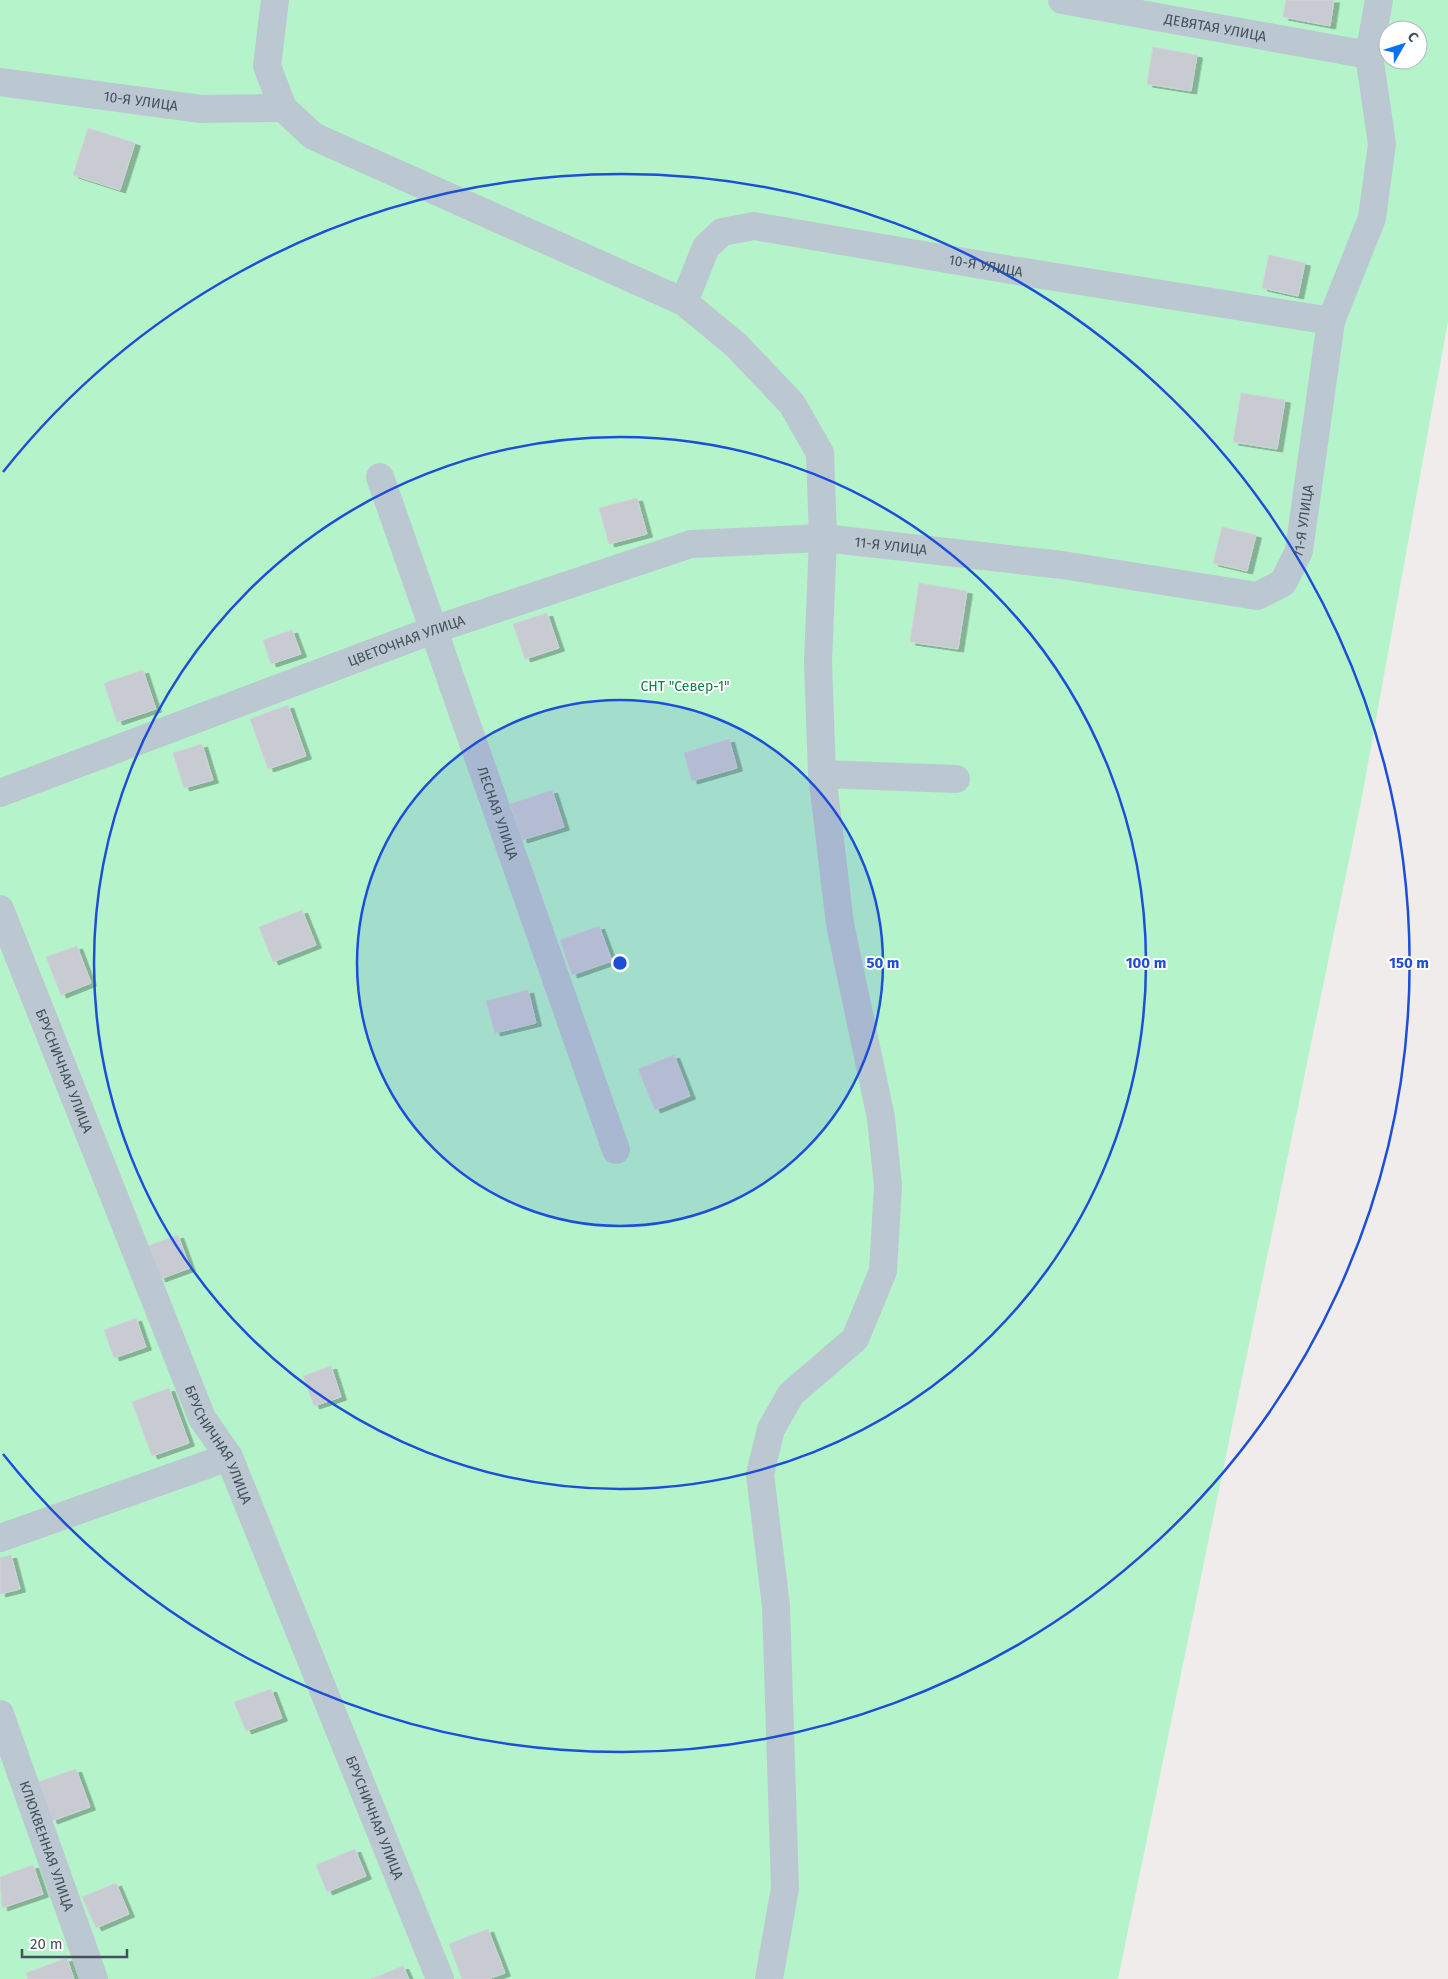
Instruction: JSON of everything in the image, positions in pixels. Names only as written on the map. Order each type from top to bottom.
[{"type":"street","points":[[275,0],[267,66],[283,108],[313,136],[684,302],[736,345],[792,404],[820,453],[823,538],[818,662],[822,774],[840,924],[881,1118],[888,1186],[883,1271],[855,1339],[791,1394],[771,1429],[760,1474],[776,1606],[785,1888],[769,1979]]},
{"type":"street","name":"ДЕВЯТАЯ УЛИЦА","points":[[1062,0],[1369,55]]},
{"type":"street","name":"11-Я УЛИЦА","points":[[823,538],[1062,564],[1257,596],[1283,583],[1299,551],[1331,321],[1372,218],[1382,144],[1369,55],[1378,0]]},
{"type":"street","name":"10-Я УЛИЦА","points":[[0,82],[201,109],[283,108]]},
{"type":"street","name":"10-Я УЛИЦА","points":[[684,302],[706,247],[722,232],[754,226],[1331,321]]},
{"type":"street","name":"ЛЕСНАЯ УЛИЦА","points":[[380,477],[432,630],[616,1150]]},
{"type":"street","name":"ЦВЕТОЧНАЯ УЛИЦА","points":[[0,793],[432,630],[691,544],[823,538]]},
{"type":"street","points":[[822,774],[956,780]]},
{"type":"street","name":"БРУСНИЧНАЯ УЛИЦА","points":[[0,909],[202,1418],[229,1457],[440,1979]]},
{"type":"street","points":[[0,1538],[229,1457]]},
{"type":"street","name":"КЛЮКВЕННАЯ УЛИЦА","points":[[0,1714],[94,1979]]},
{"type":"green space","name":"СНТ \"Север-1\"","points":[[0,0],[1448,0],[1448,321],[1362,797],[1118,1979],[0,1979]]},
{"type":"building","points":[[1286,0],[1334,0],[1330,26],[1283,17]]},
{"type":"building","points":[[1153,47],[1197,55],[1191,91],[1147,84]]},
{"type":"building","points":[[88,128],[135,143],[120,190],[73,175]]},
{"type":"building","points":[[1269,255],[1305,263],[1298,296],[1262,288]]},
{"type":"building","points":[[1241,393],[1285,400],[1277,449],[1233,442]]},
{"type":"building","points":[[637,498],[647,534],[609,544],[599,508]]},
{"type":"building","points":[[1222,527],[1256,535],[1247,571],[1213,563]]},
{"type":"building","points":[[919,583],[967,591],[958,649],[910,642]]},
{"type":"building","points":[[547,613],[559,648],[525,659],[513,624]]},
{"type":"building","points":[[292,630],[301,654],[271,664],[263,640]]},
{"type":"building","points":[[143,670],[156,709],[117,722],[104,683]]},
{"type":"building","points":[[288,705],[306,756],[268,769],[250,719]]},
{"type":"building","points":[[729,739],[737,768],[692,781],[684,753]]},
{"type":"building","points":[[202,744],[213,780],[184,788],[173,753]]},
{"type":"building","points":[[552,790],[564,827],[522,840],[510,804]]},
{"type":"building","points":[[302,910],[316,945],[273,962],[259,927]]},
{"type":"building","points":[[599,926],[612,961],[572,975],[560,940]]},
{"type":"building","points":[[77,946],[91,983],[61,995],[46,957]]},
{"type":"building","points":[[528,990],[536,1023],[495,1033],[486,1001]]},
{"type":"building","points":[[674,1055],[690,1096],[655,1110],[638,1069]]},
{"type":"building","points":[[178,1235],[190,1268],[160,1279],[148,1246]]},
{"type":"building","points":[[136,1318],[146,1347],[114,1358],[104,1330]]},
{"type":"building","points":[[331,1366],[341,1397],[314,1406],[303,1376]]},
{"type":"building","points":[[169,1388],[189,1443],[152,1456],[132,1402]]},
{"type":"building","points":[[11,1555],[20,1589],[0,1594],[0,1558]]},
{"type":"building","points":[[271,1689],[282,1718],[246,1731],[234,1702]]},
{"type":"building","points":[[76,1769],[90,1807],[52,1821],[38,1782]]},
{"type":"building","points":[[355,1849],[366,1876],[327,1892],[316,1865]]},
{"type":"building","points":[[33,1865],[43,1894],[2,1908],[0,1877]]},
{"type":"building","points":[[116,1883],[129,1914],[96,1928],[82,1897]]},
{"type":"building","points":[[488,1929],[505,1973],[488,1979],[462,1979],[449,1944]]},
{"type":"building","points":[[67,1958],[74,1979],[28,1979],[26,1973]]},
{"type":"building","points":[[403,1966],[409,1979],[371,1979]]}]
